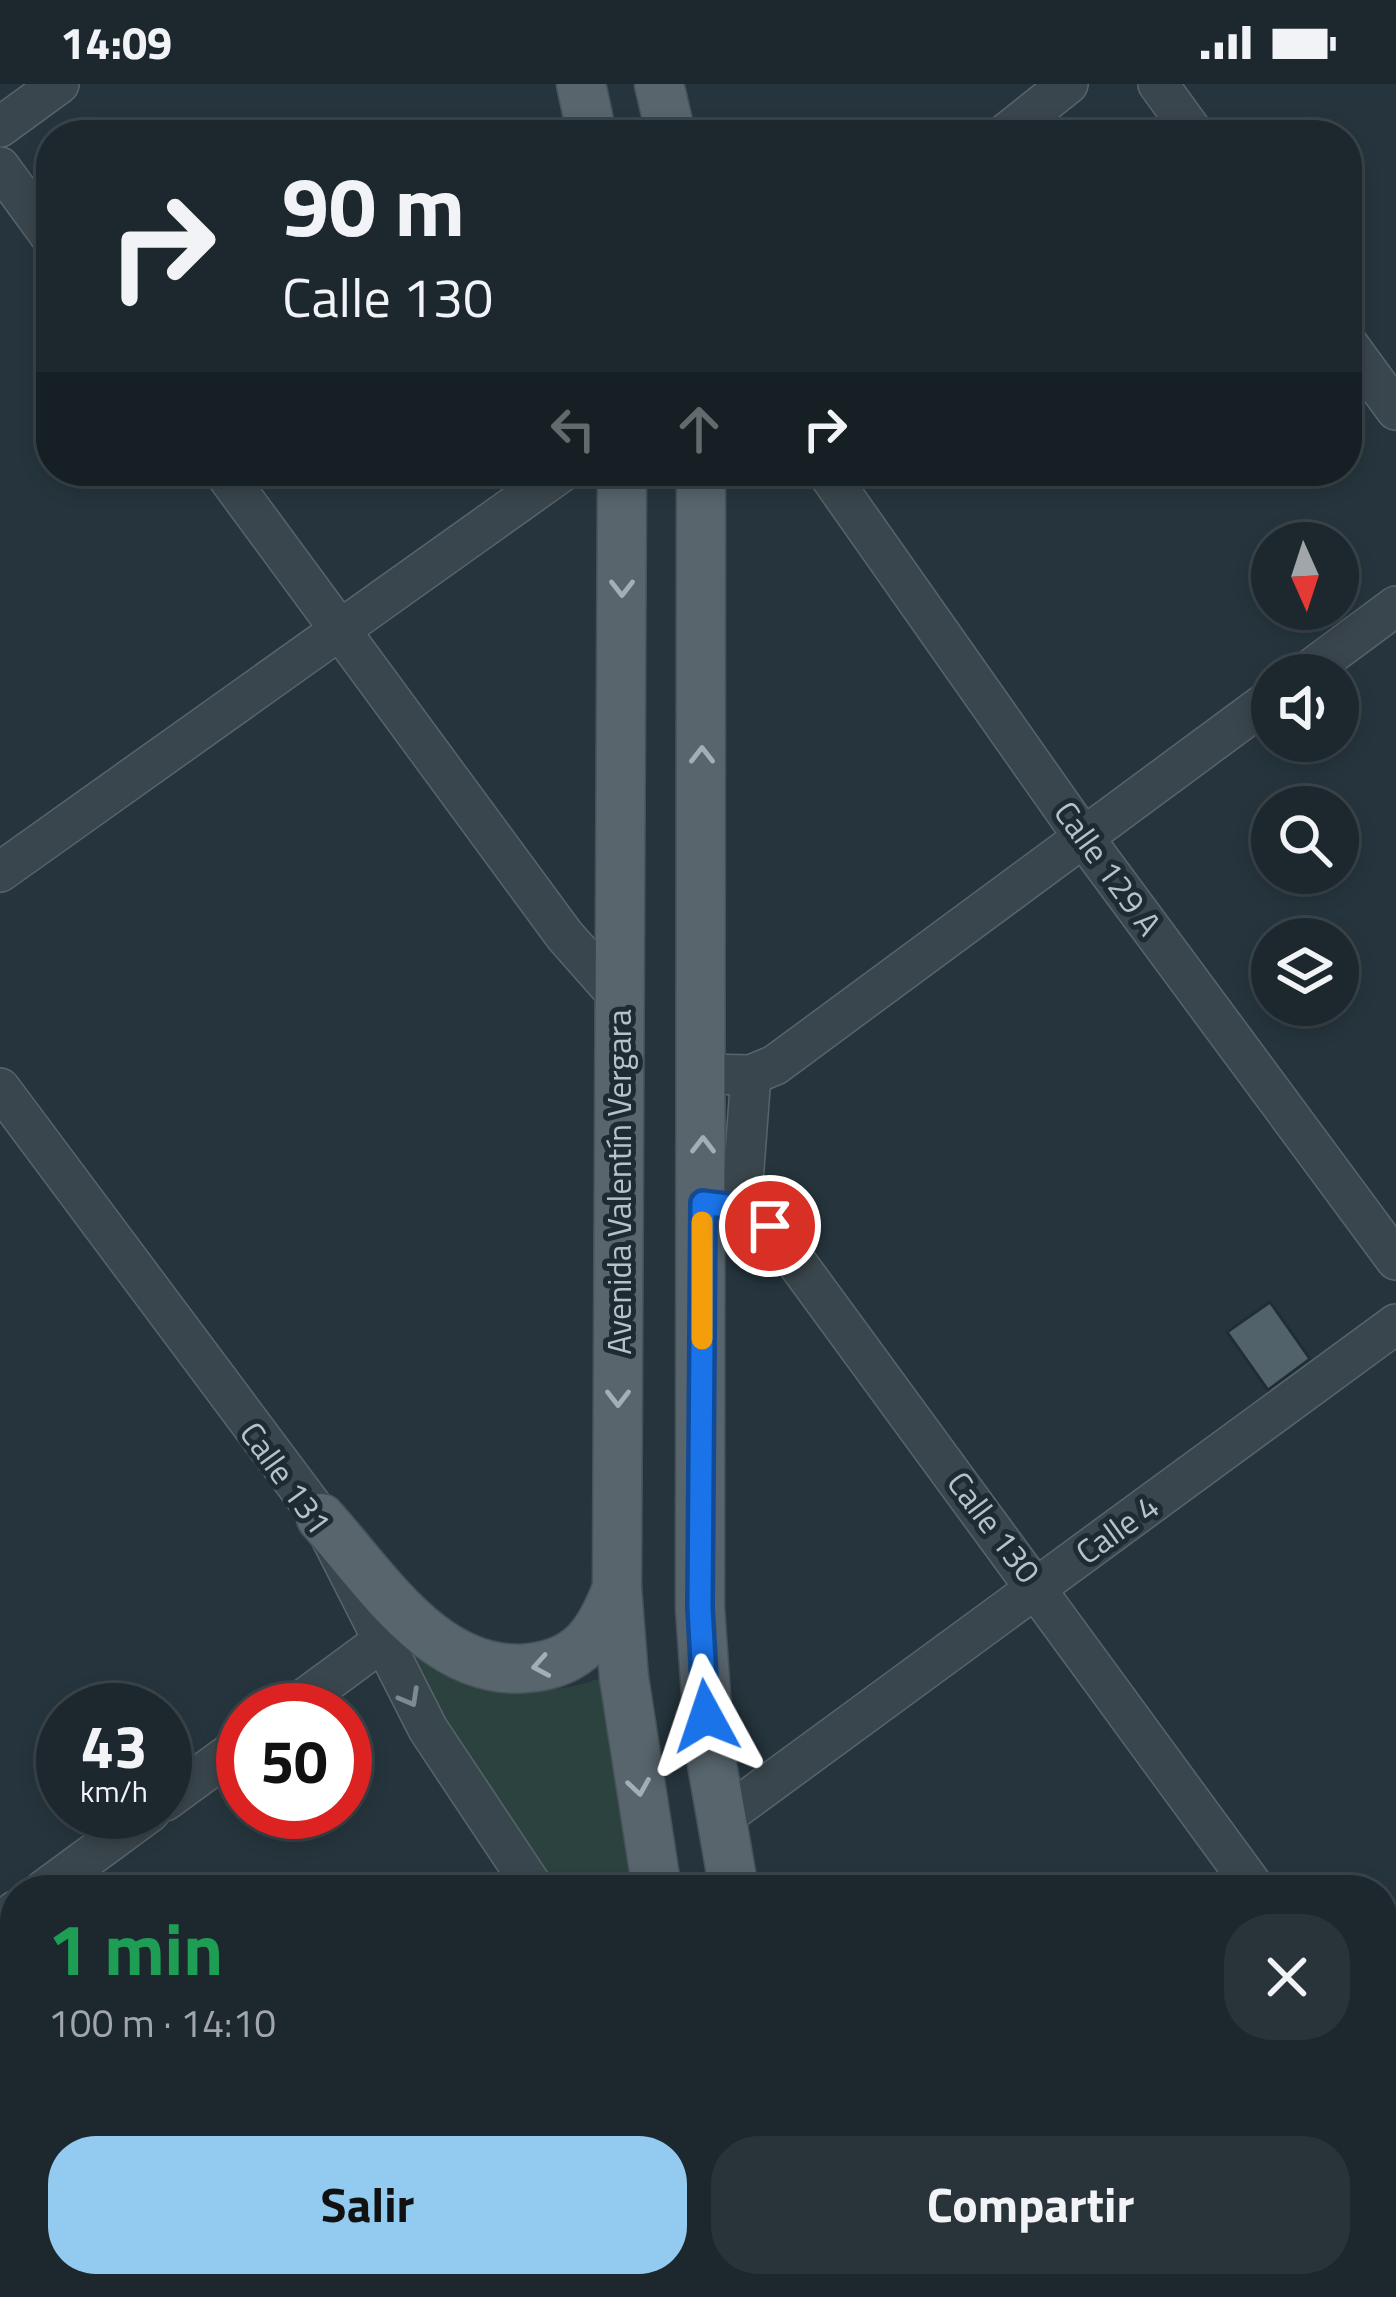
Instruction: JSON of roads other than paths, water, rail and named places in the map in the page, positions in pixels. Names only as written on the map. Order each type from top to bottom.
[{"type":"main road","points":[[581,84],[589,120]]},
{"type":"main road","points":[[659,84],[667,120]]},
{"type":"main road","name":"Avenida Valentín Vergara","points":[[622,486],[617,1588],[623,1678],[655,1875]]},
{"type":"main road","points":[[700,486],[703,1074],[722,1205],[700,1607],[703,1680],[731,1875]]},
{"type":"main road","points":[[321,1518],[418,1625],[456,1655],[480,1665],[518,1670],[574,1656],[595,1636],[617,1588]]},
{"type":"street","points":[[0,127],[59,84]]},
{"type":"street","points":[[1023,120],[1069,84]]},
{"type":"street","points":[[1158,84],[1184,120]]},
{"type":"street","points":[[0,167],[36,216]]},
{"type":"street","points":[[1362,364],[1396,410]]},
{"type":"street","points":[[235,486],[565,936],[620,997]]},
{"type":"street","points":[[0,872],[542,486]]},
{"type":"street","name":"Calle 129 A","points":[[837,486],[1084,838],[1396,1260]]},
{"type":"street","points":[[1331,654],[1396,606]]},
{"type":"street","points":[[703,1074],[751,1075],[775,1065],[1251,714]]},
{"type":"street","points":[[722,1205],[751,1075]]},
{"type":"street","name":"Calle 131","points":[[0,1088],[321,1518],[380,1643],[449,1767],[525,1875]]},
{"type":"street","name":"Calle 130","points":[[722,1205],[770,1226],[1245,1875]]},
{"type":"street","name":"Calle 4","points":[[721,1819],[1396,1324]]},
{"type":"street","points":[[326,1683],[380,1643]]},
{"type":"street","points":[[64,1875],[113,1839]]}]
